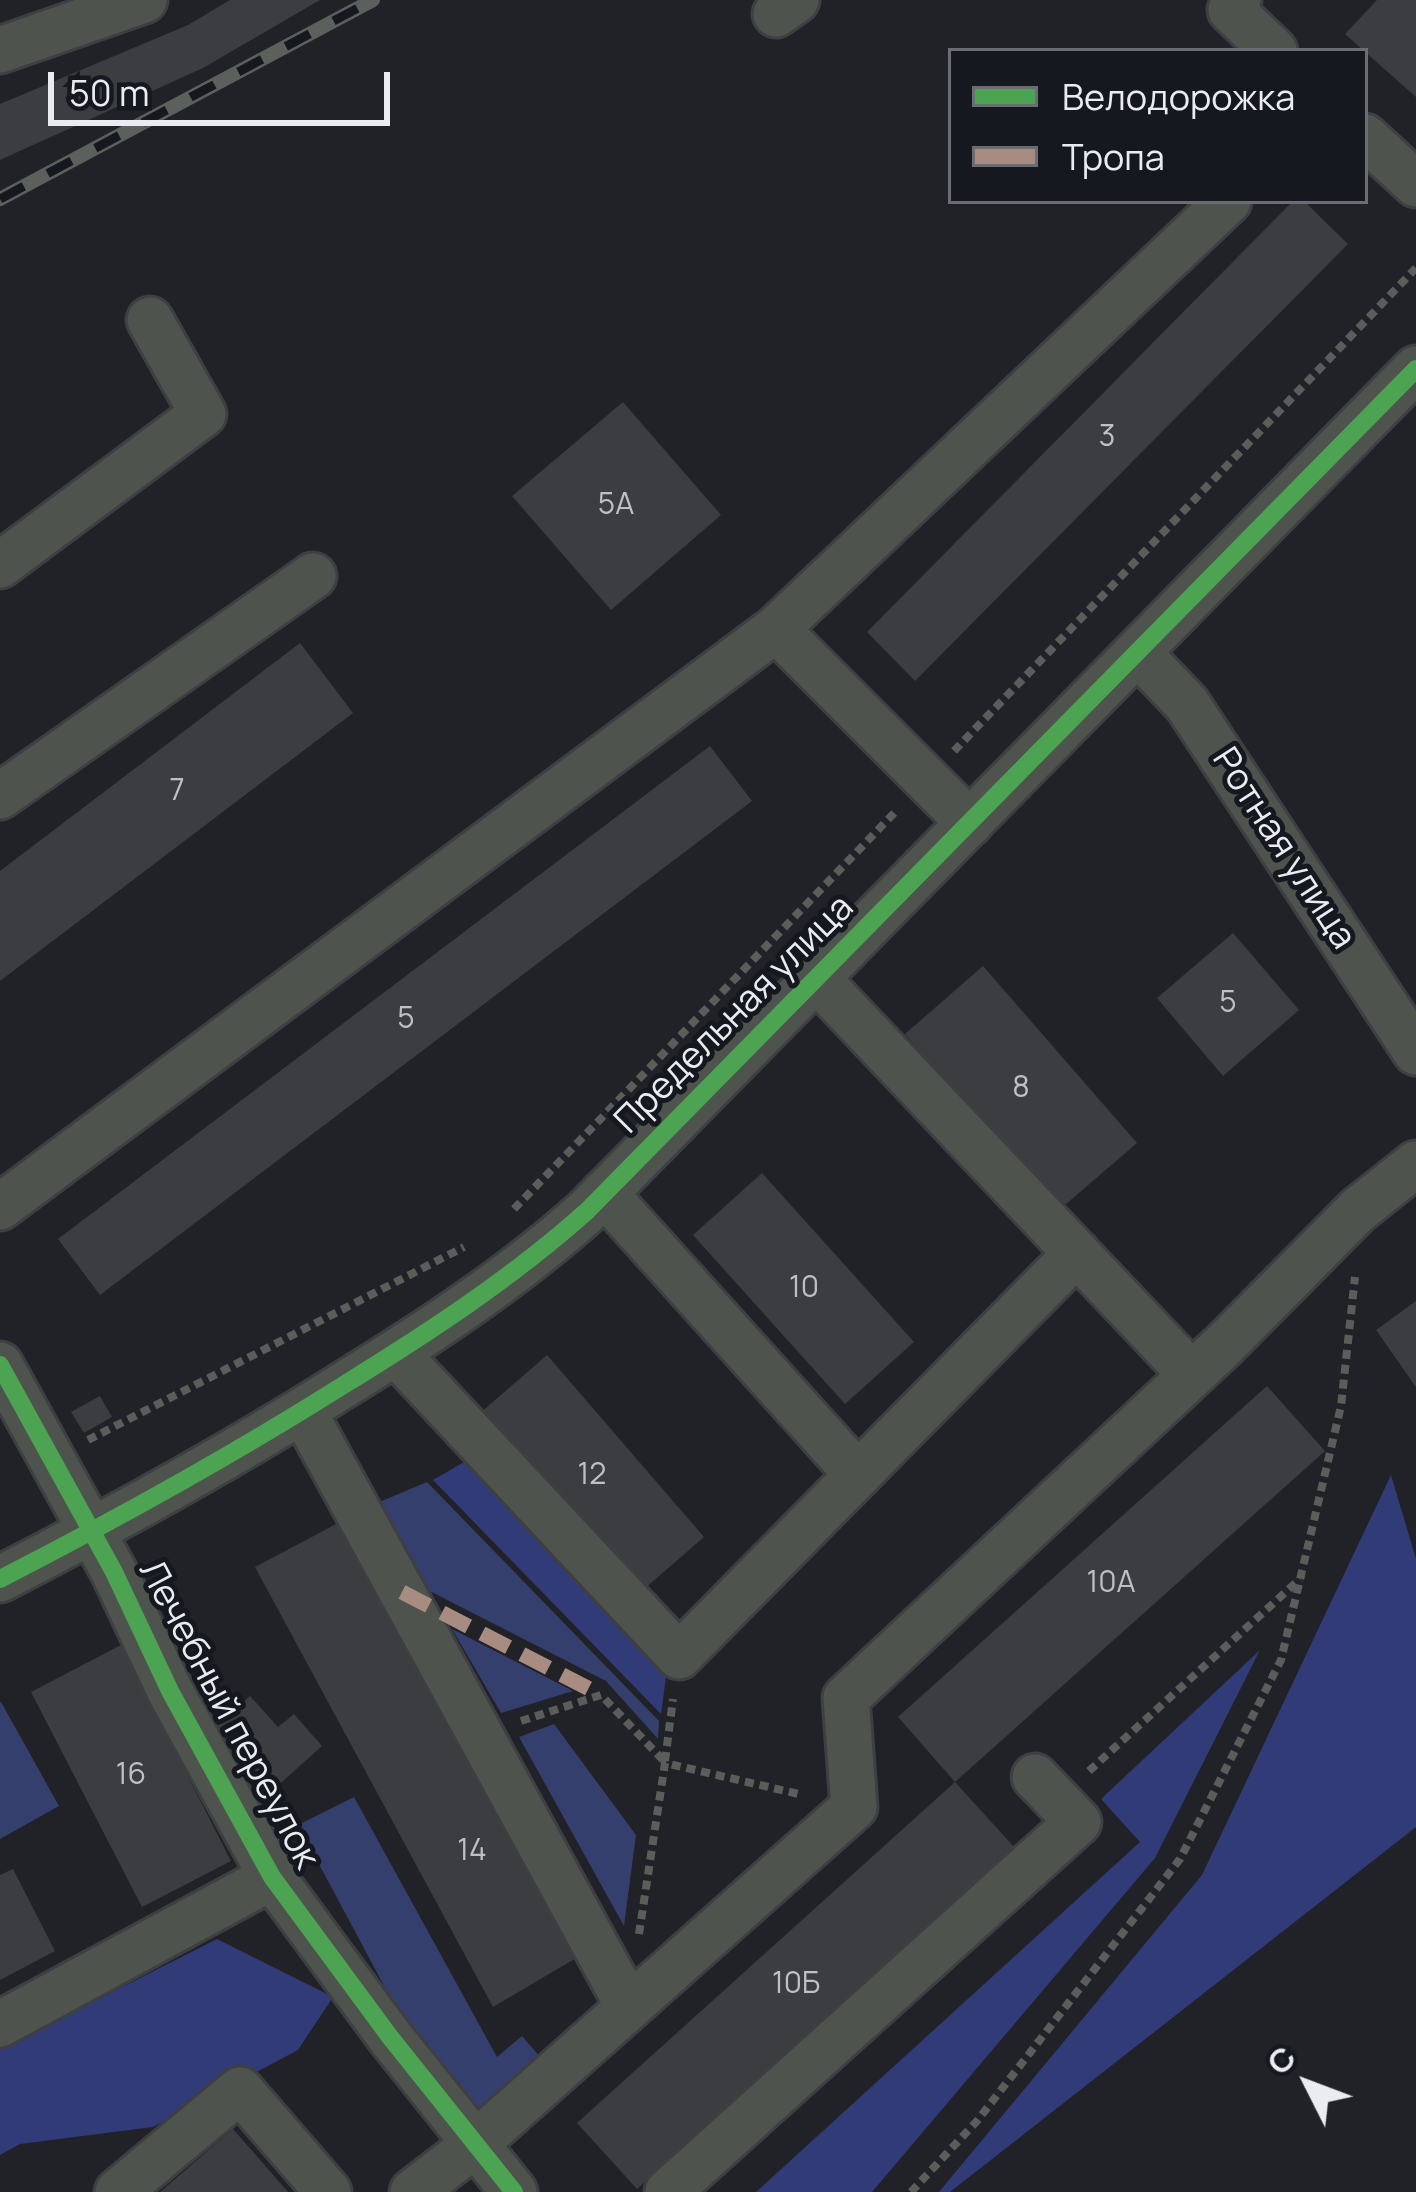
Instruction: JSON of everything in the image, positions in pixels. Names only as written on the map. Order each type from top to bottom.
[{"type":"street","points":[[0,50],[144,0]]},
{"type":"street","points":[[1238,0],[1231,10],[1271,48]]},
{"type":"street","points":[[1368,140],[1416,184]]},
{"type":"street","points":[[0,1207],[776,628],[1225,204]]},
{"type":"street","points":[[0,565],[203,414],[150,320]]},
{"type":"street","name":"Предельная улица","points":[[0,1579],[303,1411],[541,1252],[817,979],[1416,369]]},
{"type":"street","points":[[0,796],[313,575]]},
{"type":"street","points":[[776,628],[970,824]]},
{"type":"street","name":"Ротная улица","points":[[1139,654],[1187,704],[1416,1052]]},
{"type":"street","points":[[817,979],[1192,1375]]},
{"type":"street","points":[[413,2192],[474,2145],[854,1807],[847,1698],[1192,1375],[1358,1210],[1416,1164]]},
{"type":"street","points":[[604,1193],[858,1475]]},
{"type":"street","points":[[396,1353],[679,1656],[1077,1253]]},
{"type":"street","name":"Лечебный переулок","points":[[0,1365],[272,1877],[514,2192]]},
{"type":"street","points":[[303,1411],[629,2007]]},
{"type":"street","points":[[668,2192],[1078,1822],[1046,1788]]},
{"type":"street","points":[[0,2024],[272,1877]]},
{"type":"street","points":[[118,2192],[240,2090],[328,2192]]},
{"type":"path","points":[[507,1216],[1416,268]]},
{"type":"path","points":[[911,2192],[977,2121],[1180,1859],[1281,1660],[1341,1406],[1358,1210]]},
{"type":"path","points":[[49,1460],[470,1244]]},
{"type":"path","points":[[1046,1788],[1303,1576]]},
{"type":"path","points":[[629,2007],[679,1656]]},
{"type":"path","points":[[480,1735],[601,1695],[665,1762],[854,1807]]},
{"type":"shaded area","points":[[478,1454],[669,1654],[661,1714],[433,1480]]},
{"type":"shaded area","points":[[1391,1475],[1416,1559],[1416,1827],[950,2192],[939,2192],[1202,1875]]},
{"type":"shaded area","points":[[427,1482],[659,1721],[658,1739],[606,1681],[410,1581],[370,1506]]},
{"type":"shaded area","points":[[452,1629],[573,1691],[501,1713]]},
{"type":"shaded area","points":[[1260,1650],[1155,1858],[872,2192],[756,2192],[1140,1842],[1101,1799]]},
{"type":"shaded area","points":[[0,1703],[59,1806],[0,1839]]},
{"type":"shaded area","points":[[554,1724],[636,1835],[624,1926],[519,1737]]},
{"type":"shaded area","points":[[354,1797],[497,2057],[522,2036],[548,2066],[482,2125],[404,2023],[298,1825]]},
{"type":"shaded area","points":[[217,1939],[333,1997],[298,2050],[153,2127],[20,2144],[0,2155],[0,2049]]},
{"type":"building","points":[[230,0],[320,0],[203,68],[0,160],[0,104],[188,25]]},
{"type":"building","points":[[1377,0],[1416,0],[1416,97],[1368,54],[1368,48],[1361,48],[1345,34]]},
{"type":"building","points":[[1290,204],[1307,204],[1348,244],[915,681],[867,632]]},
{"type":"building","points":[[623,402],[721,515],[611,610],[512,496]]},
{"type":"building","points":[[300,643],[353,713],[0,981],[0,871]]},
{"type":"building","points":[[710,746],[752,801],[100,1295],[58,1239]]},
{"type":"building","points":[[1233,933],[1299,1010],[1223,1076],[1157,998]]},
{"type":"building","points":[[983,966],[1137,1143],[1058,1211],[905,1034]]},
{"type":"building","points":[[762,1173],[914,1342],[845,1404],[693,1235]]},
{"type":"building","points":[[1416,1301],[1416,1387],[1376,1330]]},
{"type":"building","points":[[547,1355],[704,1537],[636,1596],[479,1414]]},
{"type":"building","points":[[1267,1386],[1325,1451],[955,1782],[898,1717]]},
{"type":"building","points":[[100,1396],[112,1417],[84,1433],[71,1412]]},
{"type":"building","points":[[355,1514],[588,1951],[493,2007],[255,1567]]},
{"type":"building","points":[[121,1645],[231,1861],[142,1907],[31,1692]]},
{"type":"building","points":[[250,1696],[278,1727],[294,1714],[322,1746],[273,1790],[216,1727]]},
{"type":"building","points":[[955,1782],[1015,1848],[637,2189],[577,2123]]},
{"type":"building","points":[[13,1869],[55,1951],[0,1980],[0,1875]]},
{"type":"building","points":[[233,2129],[288,2192],[160,2192]]},
{"type":"railway","points":[[0,199],[373,0]]},
{"type":"marked path","points":[[402,1592],[601,1695]]},
{"type":"cycle path","points":[[0,1579],[300,1412],[438,1325],[558,1236],[1416,369]]},
{"type":"cycle path","points":[[0,1365],[272,1877],[390,2037],[514,2192]]}]
